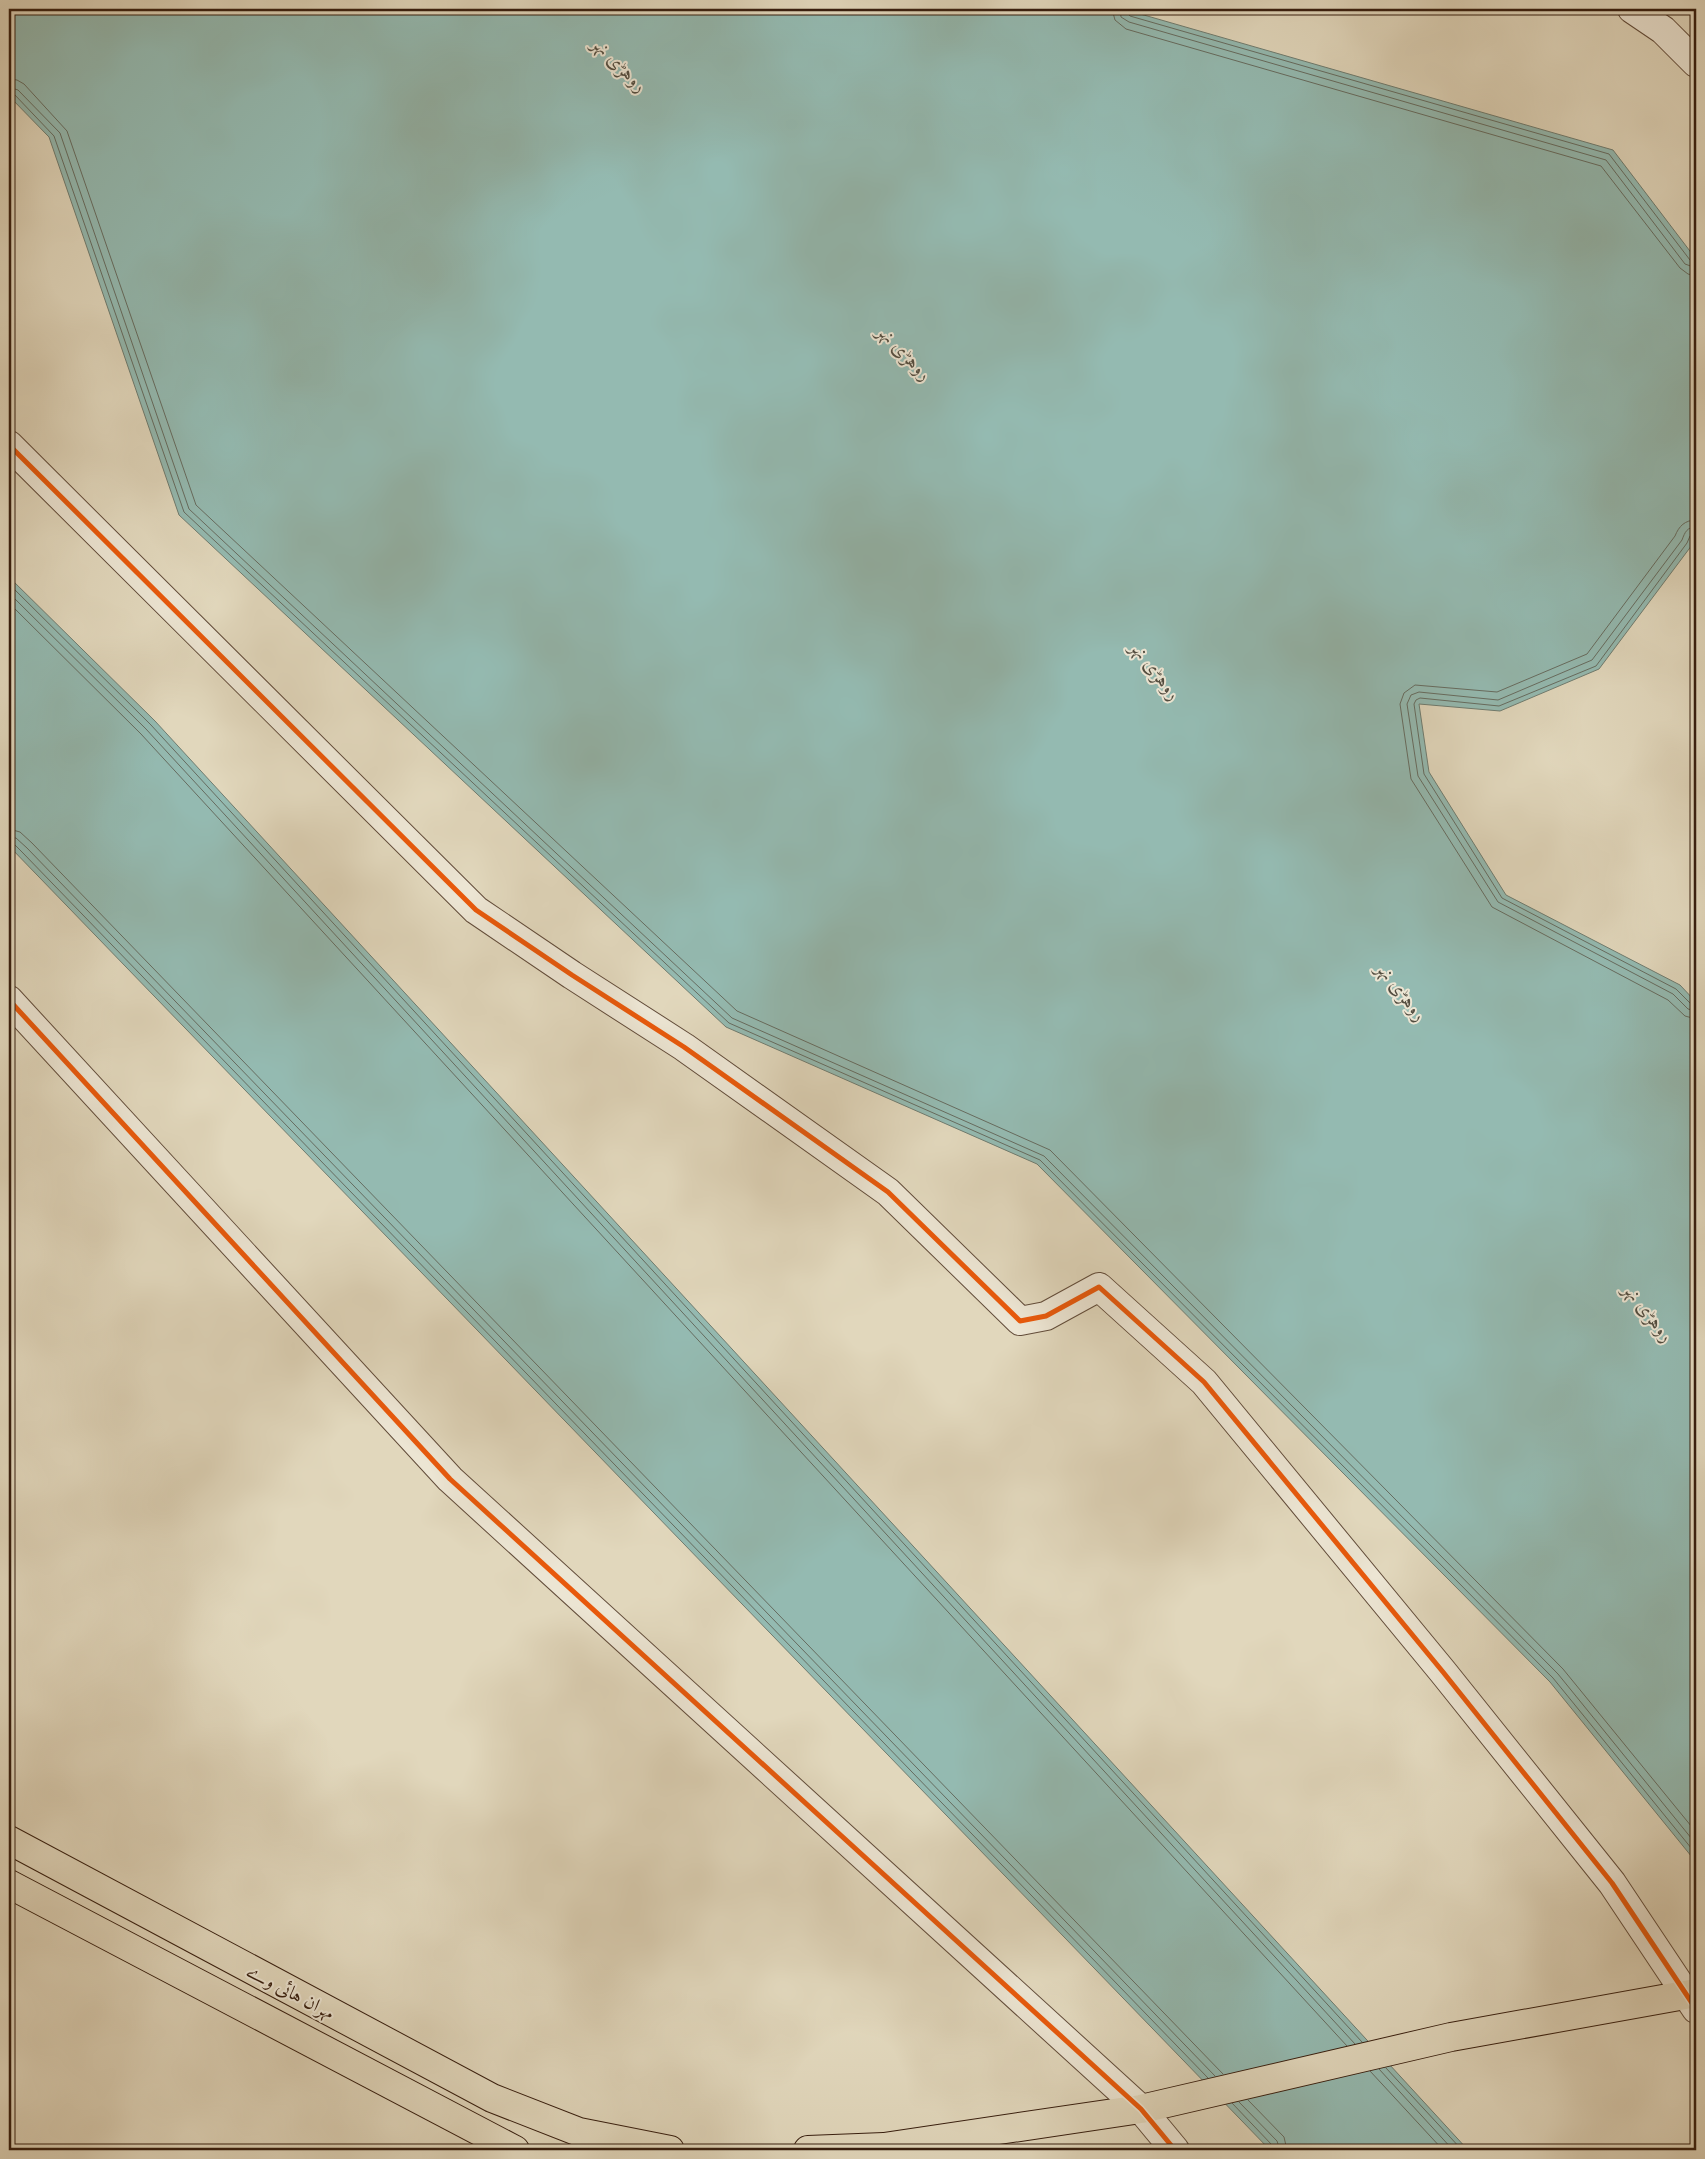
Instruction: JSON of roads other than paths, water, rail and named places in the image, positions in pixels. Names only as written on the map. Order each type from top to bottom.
[{"type":"main road","name":"مہران ہائی وے","points":[[9,1840],[492,2098],[579,2132],[670,2150]]},
{"type":"main road","name":"مہران ہائی وے","points":[[9,1884],[515,2150]]},
{"type":"main road","points":[[808,2150],[884,2147],[1141,2109],[1451,2037],[1693,1999]]},
{"type":"street","points":[[1632,9],[1664,30],[1696,63]]},
{"type":"street","points":[[9,445],[476,910],[684,1048],[888,1192],[1020,1321],[1046,1316],[1099,1287],[1204,1382],[1443,1672],[1612,1883],[1693,1999]]},
{"type":"street","points":[[9,1000],[450,1479],[1141,2109],[1175,2150]]},
{"type":"water","name":"روہڑی نہر","points":[[9,9],[1123,9],[1613,150],[1696,259],[1696,532],[1692,545],[1599,669],[1500,711],[1419,704],[1429,772],[1506,895],[1680,985],[1696,1002],[1696,1862],[1550,1682],[1037,1164],[726,1027],[179,515],[49,137],[9,96]]},
{"type":"water","points":[[9,577],[155,721],[1468,2150],[1270,2150],[9,846]]}]
